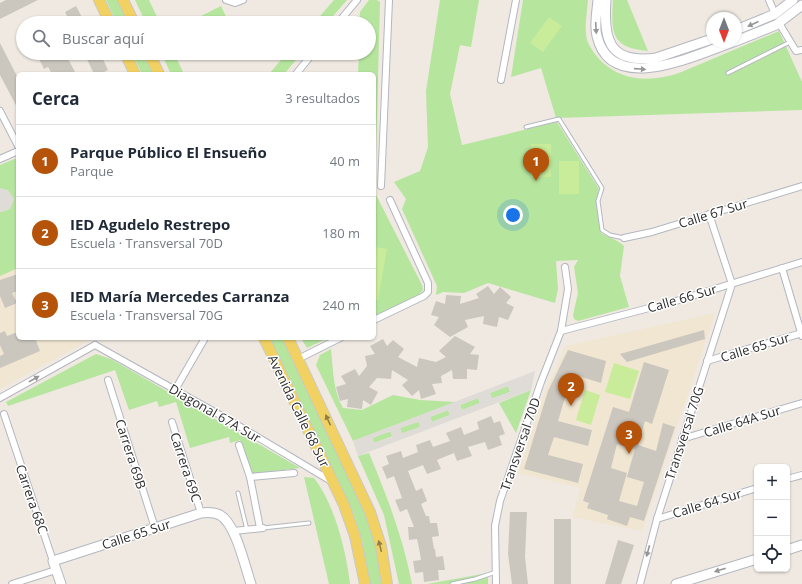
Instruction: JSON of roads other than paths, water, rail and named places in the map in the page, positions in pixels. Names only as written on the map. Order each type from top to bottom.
[{"type":"main road","points":[[99,0],[107,16]]},
{"type":"main road","points":[[123,0],[131,16]]},
{"type":"main road","points":[[128,60],[134,72]]},
{"type":"main road","points":[[152,60],[158,72]]},
{"type":"main road","name":"Avenida Calle 68 Sur","points":[[265,340],[334,483],[355,536],[365,584]]},
{"type":"main road","name":"Avenida Calle 68 Sur","points":[[289,340],[363,495],[381,546],[387,584]]},
{"type":"street","points":[[229,2],[243,0]]},
{"type":"street","points":[[344,16],[357,0]]},
{"type":"street","points":[[381,186],[389,0]]},
{"type":"street","points":[[501,80],[516,0]]},
{"type":"street","points":[[598,0],[596,29],[600,44],[609,50],[625,56],[647,59],[656,58],[706,41]]},
{"type":"street","points":[[606,0],[606,32],[609,50],[620,64],[631,68],[654,69],[717,48]]},
{"type":"street","points":[[768,0],[775,14]]},
{"type":"street","points":[[742,28],[775,14],[793,0]]},
{"type":"street","points":[[742,39],[779,23],[802,5]]},
{"type":"street","points":[[779,23],[790,42],[799,51]]},
{"type":"street","points":[[298,72],[307,60]]},
{"type":"street","points":[[0,111],[16,142]]},
{"type":"street","points":[[0,159],[16,151]]},
{"type":"street","name":"Calle 67 Sur","points":[[624,238],[652,232],[802,186]]},
{"type":"street","points":[[376,319],[424,296],[428,292],[428,283],[390,200]]},
{"type":"street","points":[[709,214],[732,284]]},
{"type":"street","name":"Calle 66 Sur","points":[[561,331],[676,301],[802,262]]},
{"type":"street","name":"Transversal 70D","points":[[496,584],[495,526],[500,501],[541,382],[561,331],[566,309],[568,289],[565,267]]},
{"type":"street","points":[[782,268],[802,334]]},
{"type":"street","name":"Transversal 70G","points":[[640,584],[657,519],[732,284]]},
{"type":"street","name":"Calle 65 Sur","points":[[707,361],[802,334]]},
{"type":"street","points":[[0,398],[95,345],[94,340]]},
{"type":"street","points":[[174,390],[204,340]]},
{"type":"street","points":[[298,359],[336,340]]},
{"type":"street","name":"Diagonal 67A Sur","points":[[95,345],[334,483]]},
{"type":"street","name":"Carrera 69B","points":[[108,380],[155,528]]},
{"type":"street","name":"Calle 64A Sur","points":[[682,439],[802,403]]},
{"type":"street","name":"Carrera 68C","points":[[4,414],[61,584]]},
{"type":"street","name":"Carrera 69C","points":[[172,422],[201,513]]},
{"type":"street","points":[[239,445],[250,477],[262,528],[233,531],[251,584]]},
{"type":"street","points":[[250,477],[294,473]]},
{"type":"street","points":[[790,478],[802,474]]},
{"type":"street","name":"Calle 64 Sur","points":[[657,519],[754,489]]},
{"type":"street","name":"Calle 65 Sur","points":[[12,584],[55,565],[155,528],[201,513],[208,512],[220,515],[233,531]]},
{"type":"street","points":[[790,549],[802,545]]},
{"type":"street","points":[[676,584],[754,560]]},
{"type":"lane","points":[[728,73],[790,42]]},
{"type":"lane","points":[[526,127],[559,120],[602,188],[598,201],[602,230],[610,235],[624,238]]},
{"type":"lane","points":[[238,493],[247,530]]},
{"type":"lane","points":[[262,528],[309,523]]},
{"type":"lane","points":[[452,584],[475,579],[496,572]]},
{"type":"place","name":"Parque Público El Ensueño","points":[[536,181]]},
{"type":"place","name":"IED Agudelo Restrepo","points":[[571,406]]},
{"type":"place","name":"IED María Mercedes Carranza","points":[[629,454]]}]
